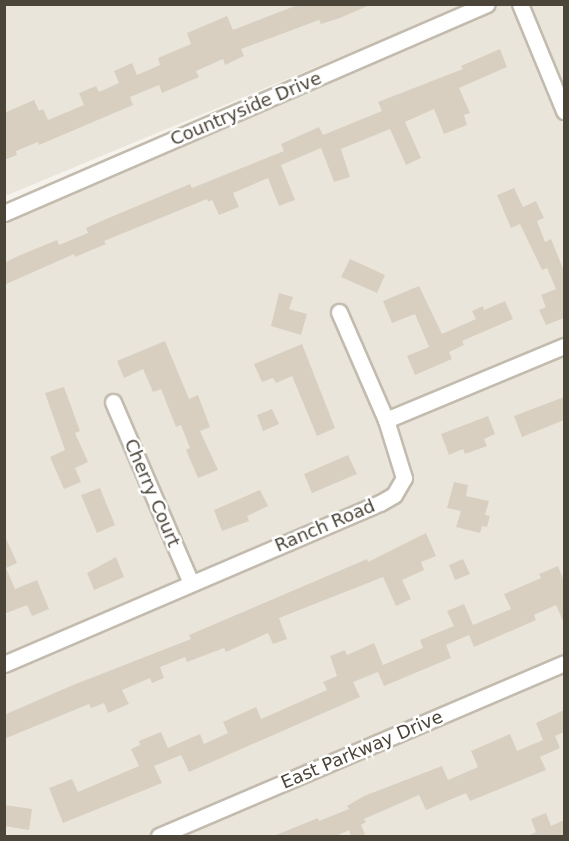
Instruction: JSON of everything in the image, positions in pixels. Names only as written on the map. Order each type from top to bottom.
[{"type":"street","name":"Countryside Drive","points":[[4,213],[487,4]]},
{"type":"street","points":[[520,4],[564,111]]},
{"type":"street","name":"Ranch Road","points":[[4,664],[394,495],[404,478],[386,420],[339,312]]},
{"type":"street","points":[[386,420],[564,346]]},
{"type":"street","name":"Cherry Court","points":[[113,402],[191,583]]},
{"type":"street","name":"East Parkway Drive","points":[[159,837],[564,663]]},
{"type":"shaded area","points":[[5,5],[466,5],[5,196]]},
{"type":"shaded area","points":[[498,5],[515,5],[564,128],[564,836],[5,836],[4,217]]},
{"type":"shaded area","points":[[525,5],[564,5],[564,99]]},
{"type":"building","points":[[300,4],[372,4],[340,18],[321,24],[319,20],[241,49],[244,56],[225,65],[223,59],[196,71],[199,77],[162,93],[159,85],[130,97],[133,105],[39,145],[38,142],[16,151],[17,155],[4,160],[4,113],[34,100],[39,111],[43,109],[48,120],[84,105],[79,93],[96,86],[99,92],[119,83],[114,71],[132,63],[137,75],[160,65],[158,58],[191,44],[187,33],[227,16],[233,30]]},
{"type":"building","points":[[500,49],[507,67],[459,88],[470,113],[464,115],[467,125],[444,134],[434,109],[405,122],[421,158],[406,165],[390,129],[341,149],[350,177],[334,182],[321,148],[281,165],[295,200],[279,206],[268,178],[233,193],[239,207],[219,215],[212,200],[208,202],[207,199],[104,241],[106,244],[75,257],[74,254],[4,285],[4,263],[18,256],[57,240],[59,245],[88,233],[86,228],[106,219],[190,184],[192,188],[284,151],[281,144],[319,127],[323,135],[382,111],[378,102],[463,69],[461,66]]},
{"type":"building","points":[[514,188],[523,207],[536,201],[544,218],[537,221],[545,242],[551,239],[564,271],[564,318],[546,325],[539,310],[546,307],[541,295],[556,289],[547,268],[542,270],[520,224],[511,228],[497,195]]},
{"type":"building","points":[[350,259],[385,275],[377,293],[341,277]]},
{"type":"building","points":[[419,286],[442,334],[476,319],[472,311],[483,306],[484,310],[505,301],[513,319],[462,341],[464,345],[449,352],[452,359],[415,375],[407,356],[429,347],[415,314],[392,323],[383,301]]},
{"type":"building","points":[[279,293],[293,297],[289,309],[307,314],[301,335],[271,326]]},
{"type":"building","points":[[165,341],[189,399],[198,395],[210,427],[200,431],[218,470],[198,478],[186,450],[190,448],[181,425],[176,427],[161,389],[153,392],[143,369],[124,378],[117,361]]},
{"type":"building","points":[[302,344],[335,428],[317,436],[292,376],[276,383],[273,378],[262,382],[254,364]]},
{"type":"building","points":[[64,387],[80,431],[75,433],[88,462],[75,468],[81,482],[64,489],[50,457],[65,450],[45,393]]},
{"type":"building","points":[[564,397],[564,420],[522,437],[514,416]]},
{"type":"building","points":[[272,409],[279,424],[263,431],[257,415]]},
{"type":"building","points":[[488,416],[495,434],[484,439],[487,446],[465,454],[463,449],[449,455],[441,434]]},
{"type":"building","points":[[348,455],[357,474],[312,493],[304,474]]},
{"type":"building","points":[[454,482],[468,485],[466,496],[489,501],[485,515],[490,516],[487,527],[482,526],[480,533],[456,527],[461,511],[447,508]]},
{"type":"building","points":[[100,488],[115,525],[97,533],[81,495]]},
{"type":"building","points":[[260,490],[268,506],[247,516],[249,521],[222,531],[214,510]]},
{"type":"building","points":[[426,533],[436,556],[421,562],[424,570],[402,580],[411,599],[396,606],[383,577],[279,618],[287,639],[273,644],[268,633],[226,652],[224,648],[187,662],[185,657],[160,667],[164,678],[152,683],[150,678],[122,690],[129,704],[108,713],[104,703],[91,708],[89,704],[4,739],[4,715],[73,685],[191,639],[189,635],[367,559],[368,562]]},
{"type":"building","points":[[4,534],[17,563],[6,568],[15,589],[37,580],[49,609],[32,616],[27,605],[4,614]]},
{"type":"building","points":[[116,557],[124,577],[94,590],[87,573]]},
{"type":"building","points":[[463,559],[470,574],[455,580],[449,565]]},
{"type":"building","points":[[558,566],[564,581],[564,623],[556,605],[534,615],[536,620],[474,647],[469,635],[446,645],[451,658],[384,686],[378,672],[353,682],[360,697],[189,772],[181,755],[154,766],[162,783],[63,823],[49,788],[72,779],[78,792],[139,766],[131,749],[140,745],[139,741],[161,732],[168,748],[200,734],[204,744],[228,733],[223,722],[256,707],[261,719],[327,690],[323,682],[337,676],[330,656],[345,650],[347,655],[374,643],[383,665],[423,648],[420,640],[454,626],[447,611],[464,604],[473,625],[511,609],[504,594],[541,578],[539,574]]},
{"type":"building","points":[[564,710],[564,732],[555,736],[560,748],[540,757],[546,770],[470,801],[466,793],[426,810],[419,795],[364,819],[366,822],[361,825],[365,834],[359,837],[351,837],[349,830],[334,837],[271,837],[318,818],[319,821],[349,809],[347,806],[364,796],[442,766],[448,780],[478,767],[471,751],[510,734],[517,751],[543,740],[536,723]]},
{"type":"building","points":[[4,805],[32,809],[29,830],[4,826]]},
{"type":"building","points":[[546,813],[551,826],[564,820],[564,837],[526,837],[536,832],[531,819]]}]
